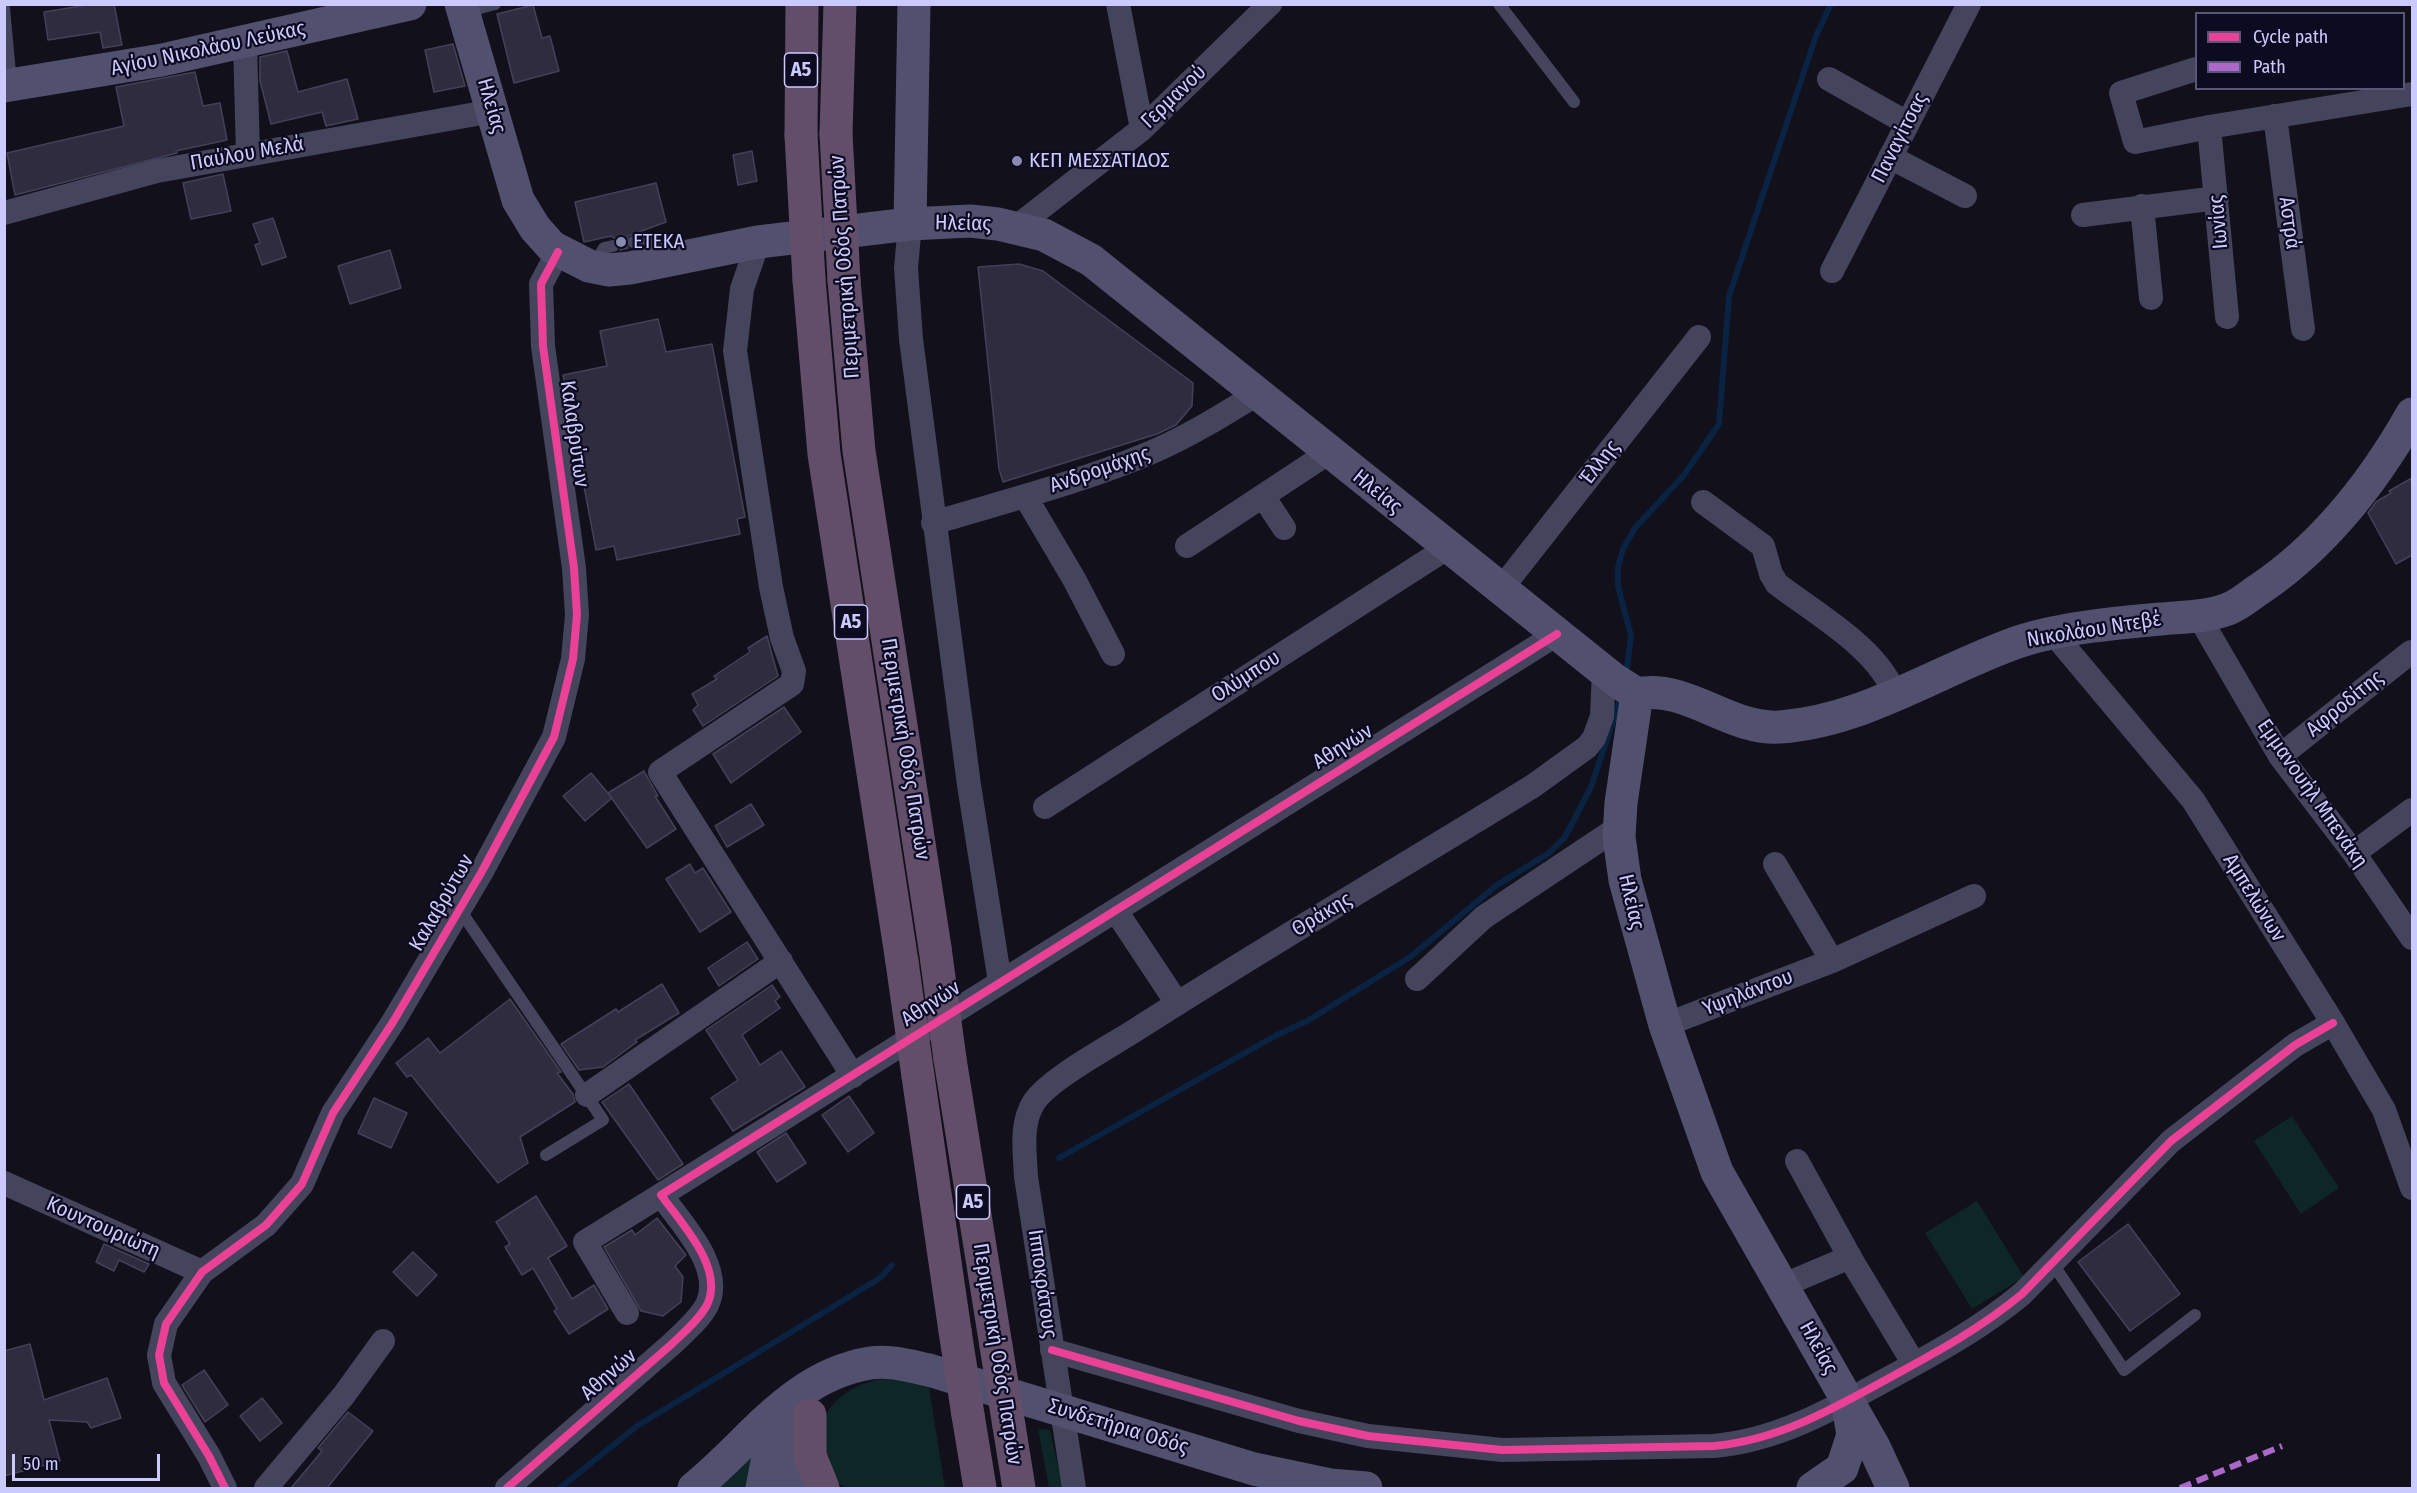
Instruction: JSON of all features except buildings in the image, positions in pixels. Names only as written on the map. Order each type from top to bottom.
[{"type":"highway","name":"Περιμετρική Οδός Πατρών","points":[[802,4],[801,135],[809,280],[824,454],[980,1488]]},
{"type":"highway","name":"Περιμετρική Οδός Πατρών","points":[[840,4],[836,134],[844,280],[859,451],[936,948],[950,1059],[1019,1488]]},
{"type":"highway","points":[[797,1409],[810,1456],[823,1488]]},
{"type":"main road","points":[[910,224],[914,4]]},
{"type":"main road","name":"Αγίου Νικολάου Λεύκας","points":[[8,85],[93,72],[245,43],[404,5]]},
{"type":"main road","name":"Ηλείας","points":[[462,9],[518,200],[535,228],[558,252],[603,257],[609,270],[630,268],[758,242],[910,224],[970,221],[1015,228],[1044,236],[1091,260],[1328,453],[1621,684],[1619,827],[1624,880],[1665,1024],[1717,1172],[1784,1285],[1874,1447],[1893,1488]]},
{"type":"main road","name":"Νικολάου Ντεβέ","points":[[1621,684],[1662,691],[1740,722],[1771,727],[1830,718],[1895,696],[1990,652],[2054,634],[2229,609],[2267,584],[2327,532],[2397,442],[2412,414]]},
{"type":"main road","name":"Συνδετήρια Οδός","points":[[762,1488],[771,1441],[797,1409],[837,1373],[871,1363],[900,1364],[1062,1409],[1254,1468],[1330,1485],[1366,1488]]},
{"type":"main road","points":[[1813,1488],[1842,1468],[1853,1435],[1847,1401]]},
{"type":"main road","points":[[694,1488],[797,1409]]},
{"type":"main road","name":"Συνδετήρια Οδός","points":[[790,1488],[796,1449],[803,1426],[797,1409]]},
{"type":"street","points":[[1118,4],[1142,129]]},
{"type":"street","name":"Γερμανού","points":[[1015,228],[1142,129],[1270,4]]},
{"type":"street","name":"Παναγίτσας","points":[[1832,272],[1969,4]]},
{"type":"street","points":[[245,43],[248,154]]},
{"type":"street","points":[[2195,69],[2121,93],[2135,142],[2209,127],[2412,94]]},
{"type":"street","points":[[1830,79],[1907,123]]},
{"type":"street","name":"Παύλου Μελά","points":[[4,213],[158,171],[493,111]]},
{"type":"street","name":"Αστρά","points":[[2275,116],[2303,329]]},
{"type":"street","name":"Ιωνίας","points":[[2209,127],[2227,317]]},
{"type":"street","points":[[1890,157],[1965,196]]},
{"type":"street","points":[[2083,215],[2217,198]]},
{"type":"street","points":[[2142,206],[2151,298]]},
{"type":"street","points":[[910,224],[906,268],[907,298],[933,523],[969,785],[1000,982]]},
{"type":"street","points":[[758,242],[742,289],[735,351],[773,597],[782,638],[794,671],[792,684],[660,772],[853,1076]]},
{"type":"street","name":"Καλαβρύτων","points":[[225,1488],[210,1456],[171,1394],[160,1369],[160,1339],[166,1324],[202,1272],[266,1225],[302,1184],[333,1113],[393,1022],[459,909],[554,737],[573,659],[577,615],[574,568],[543,335],[541,284],[558,252]]},
{"type":"street","name":"Έλλης","points":[[1501,589],[1699,338]]},
{"type":"street","name":"Ανδρομάχης","points":[[933,523],[1025,496],[1150,453],[1185,437],[1257,394]]},
{"type":"street","points":[[1187,546],[1328,453]]},
{"type":"street","points":[[1025,496],[1074,579],[1113,654]]},
{"type":"street","points":[[1263,496],[1284,528]]},
{"type":"street","points":[[1703,502],[1763,546],[1771,574],[1777,584],[1873,658],[1892,684],[1895,696]]},
{"type":"street","name":"Ολύμπου","points":[[1045,807],[1447,548]]},
{"type":"street","name":"Εμμανουήλ Μπενάκη","points":[[2198,615],[2280,756],[2354,853],[2412,938]]},
{"type":"street","name":"Αθηνών","points":[[507,1488],[693,1324],[708,1304],[710,1286],[708,1263],[661,1195],[1557,634]]},
{"type":"street","name":"Αμπελώνων","points":[[2054,634],[2193,800],[2333,1023],[2384,1110],[2412,1188]]},
{"type":"street","name":"Αφροδίτης","points":[[2280,756],[2411,652]]},
{"type":"street","name":"Θράκης","points":[[1024,1149],[1026,1121],[1033,1102],[1044,1091],[1177,1003],[1533,786],[1587,747],[1621,684]]},
{"type":"street","points":[[2354,853],[2412,810]]},
{"type":"street","points":[[1417,980],[1484,917],[1619,827]]},
{"type":"street","points":[[1775,864],[1832,961]]},
{"type":"street","name":"Υψηλάντου","points":[[1665,1024],[1832,961],[1974,896]]},
{"type":"street","points":[[1116,911],[1177,1003]]},
{"type":"street","points":[[586,1095],[781,961]]},
{"type":"street","points":[[1052,1350],[1336,1431],[1502,1450],[1741,1443],[1790,1430],[1968,1335],[1998,1314],[2022,1294],[2051,1261],[2130,1185],[2170,1141],[2295,1045],[2333,1023]]},
{"type":"street","name":"Ιπποκράτους","points":[[1024,1149],[1074,1488]]},
{"type":"street","points":[[1797,1161],[1850,1257],[1914,1364]]},
{"type":"street","name":"Κουντουριώτη","points":[[4,1183],[202,1272]]},
{"type":"street","points":[[627,1313],[585,1242],[661,1195]]},
{"type":"street","points":[[1784,1285],[1850,1257]]},
{"type":"street","points":[[266,1488],[344,1395],[383,1341]]},
{"type":"lane","points":[[462,9],[495,4]]},
{"type":"lane","points":[[1499,4],[1574,102]]},
{"type":"lane","points":[[4,8],[8,85]]},
{"type":"lane","points":[[633,242],[646,239],[674,259]]},
{"type":"lane","points":[[459,909],[603,1120],[546,1155]]},
{"type":"lane","points":[[2051,1261],[2124,1370],[2195,1315]]},
{"type":"green space","points":[[2292,1116],[2339,1188],[2301,1214],[2254,1141]]},
{"type":"green space","points":[[1977,1201],[2024,1277],[1972,1309],[1925,1233]]},
{"type":"green space","points":[[882,1379],[928,1381],[945,1488],[847,1488],[828,1472],[824,1462],[823,1428],[831,1407],[845,1393],[854,1388]]},
{"type":"green space","points":[[1038,1429],[1050,1430],[1063,1488],[1049,1488]]},
{"type":"green space","points":[[758,1442],[753,1488],[711,1488]]},
{"type":"waterway","points":[[1626,676],[1631,636],[1618,586],[1618,567],[1623,549],[1635,528],[1684,475],[1719,424],[1729,296],[1816,36],[1831,4]]},
{"type":"waterway","points":[[1059,1158],[1275,1036],[1309,1020],[1410,957],[1497,885],[1549,853],[1565,837],[1591,787],[1621,697]]},
{"type":"waterway","points":[[560,1488],[637,1426],[880,1278],[892,1265]]},
{"type":"marked path","points":[[2180,1488],[2282,1446]]},
{"type":"cycle path","points":[[225,1488],[209,1456],[164,1383],[159,1355],[166,1324],[202,1272],[266,1225],[302,1184],[333,1113],[393,1022],[481,873],[554,737],[573,659],[577,615],[574,568],[543,346],[541,284],[558,252]]},
{"type":"cycle path","points":[[507,1488],[673,1343],[696,1321],[707,1305],[711,1291],[706,1261],[689,1232],[661,1195],[1557,634]]},
{"type":"cycle path","points":[[1052,1350],[1299,1421],[1368,1436],[1502,1450],[1714,1446],[1738,1443],[1784,1430],[1849,1400],[1942,1349],[1991,1318],[2022,1294],[2171,1141],[2295,1045],[2333,1023]]},
{"type":"place","name":"ΚΕΠ ΜΕΣΣΑΤΙΔΟΣ","points":[[1017,161]]},
{"type":"place","name":"ΕΤΕΚΑ","points":[[621,242]]}]
